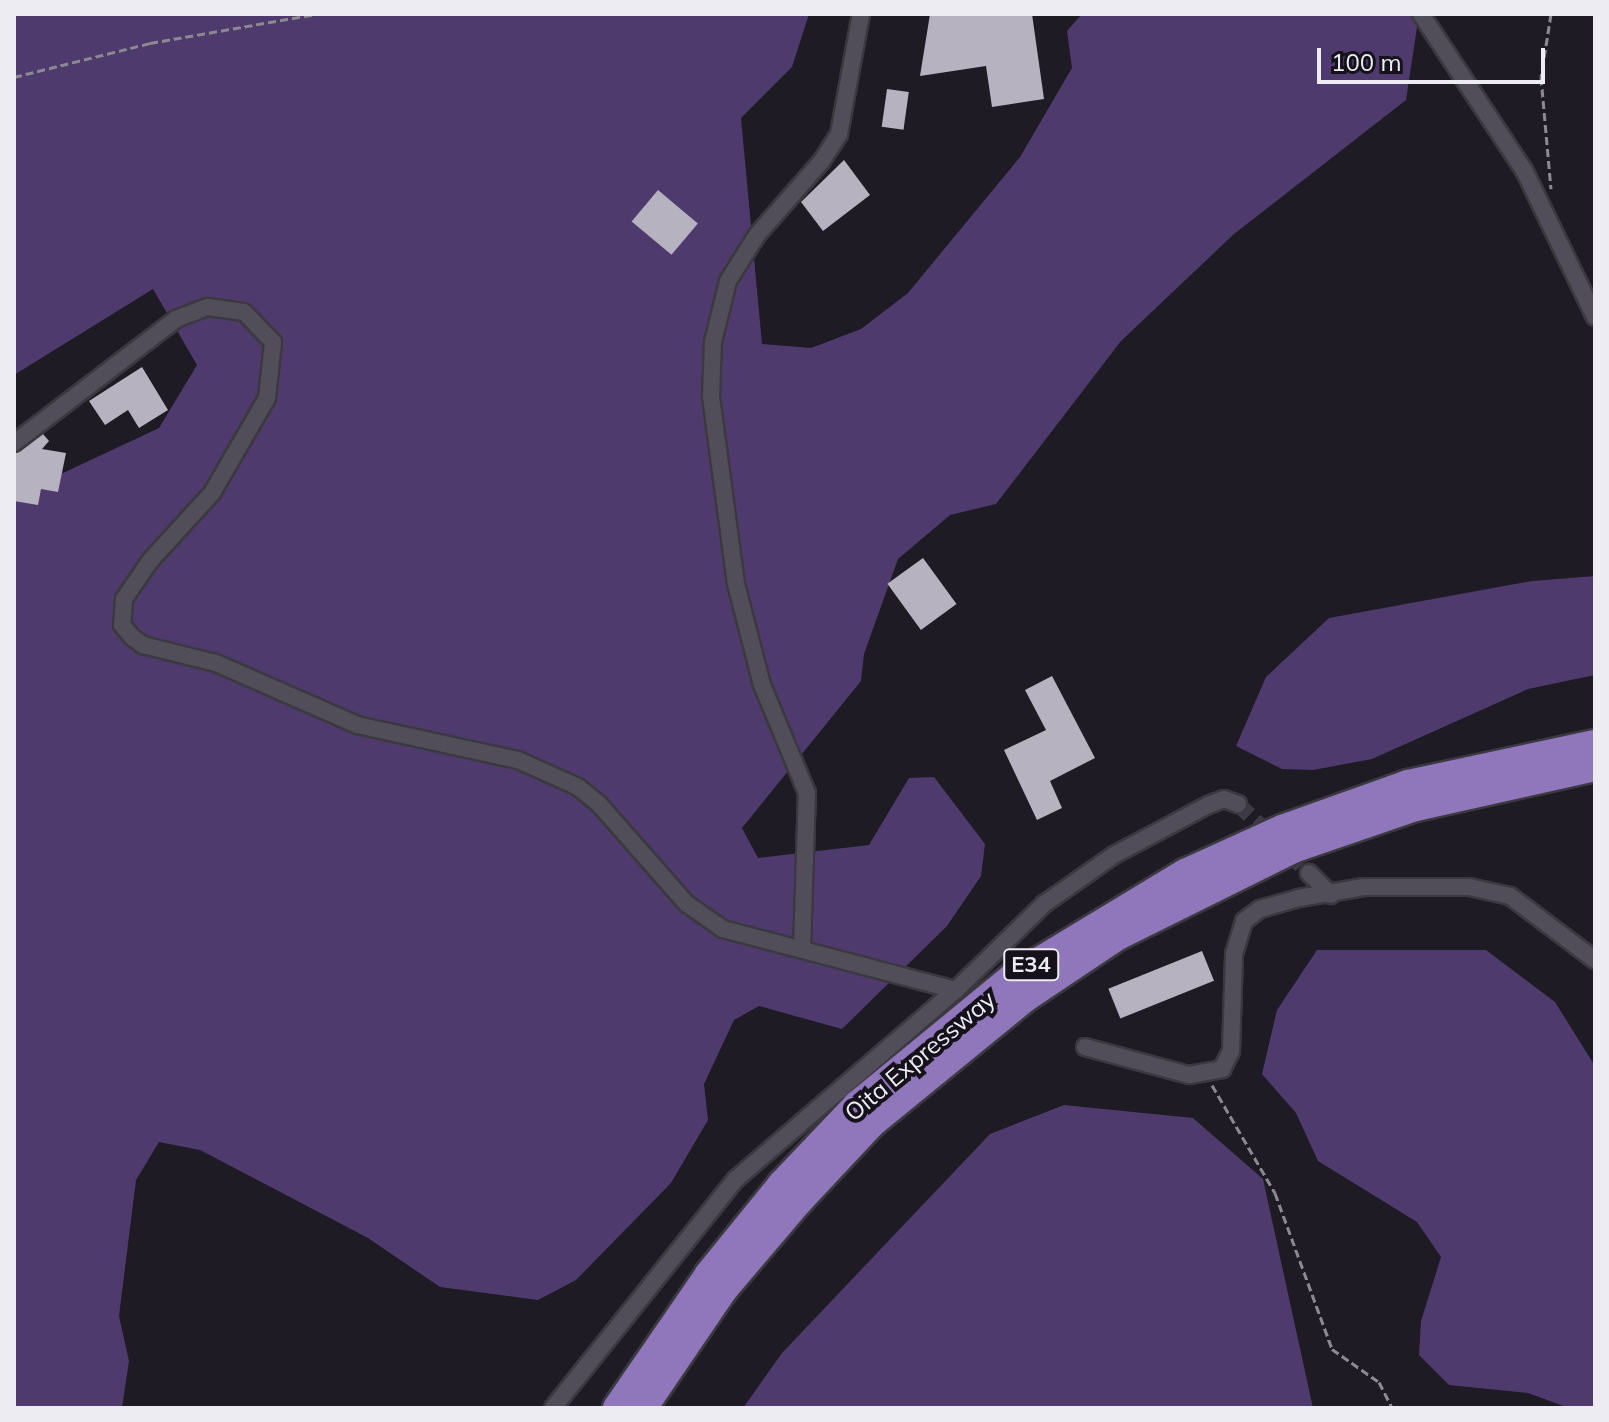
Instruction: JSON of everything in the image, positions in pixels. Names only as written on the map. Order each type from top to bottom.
[{"type":"highway","name":"Oita Expressway","points":[[617,1408],[709,1274],[782,1184],[857,1105],[1013,977],[1185,873],[1282,829],[1408,784],[1595,744]]},
{"type":"highway","name":"Oita Expressway","points":[[643,1408],[724,1289],[799,1201],[893,1104],[1038,989],[1129,930],[1293,849],[1416,807],[1595,767]]},
{"type":"street","points":[[802,950],[807,793],[762,685],[736,584],[711,396],[713,342],[728,281],[757,235],[821,162],[839,134],[861,14]]},
{"type":"street","points":[[1421,14],[1524,170],[1595,317]]},
{"type":"street","points":[[14,443],[176,319],[208,307],[244,312],[273,342],[267,398],[212,493],[150,561],[124,599],[122,625],[132,637],[143,645],[216,663],[357,725],[518,760],[578,787],[687,904],[723,929],[956,990]]},
{"type":"street","points":[[553,1408],[736,1179],[956,990],[1044,904],[1086,874],[1208,805],[1224,799],[1238,804]]},
{"type":"street","points":[[1309,873],[1331,895]]},
{"type":"street","points":[[1085,1047],[1205,1075],[1222,1069],[1231,1051],[1234,954],[1244,921],[1260,909],[1364,887],[1469,887],[1510,896],[1595,960]]},
{"type":"path","points":[[14,77],[150,43],[272,26],[316,14]]},
{"type":"path","points":[[1551,14],[1541,77],[1552,195]]},
{"type":"path","points":[[1205,1075],[1275,1193],[1332,1349],[1379,1382],[1392,1408]]},
{"type":"shaded area","points":[[14,14],[809,14],[792,67],[741,118],[762,344],[811,348],[861,329],[908,293],[1020,157],[1072,68],[1067,31],[1082,14],[1419,14],[1406,100],[1234,234],[1121,341],[996,504],[950,515],[898,559],[864,654],[861,681],[742,828],[758,858],[869,845],[909,778],[934,777],[985,844],[981,876],[947,926],[842,1029],[759,1006],[734,1020],[704,1084],[708,1120],[671,1183],[576,1280],[538,1300],[440,1287],[368,1238],[200,1150],[159,1142],[136,1180],[119,1316],[129,1361],[122,1408],[14,1408],[14,496],[159,428],[197,365],[153,289],[14,375]]},
{"type":"shaded area","points":[[1595,576],[1595,675],[1528,689],[1372,759],[1313,770],[1282,769],[1236,746],[1266,677],[1329,618],[1532,581]]},
{"type":"shaded area","points":[[1317,950],[1486,950],[1555,1002],[1595,1066],[1595,1408],[1569,1408],[1528,1393],[1449,1385],[1419,1355],[1421,1321],[1441,1257],[1417,1222],[1318,1161],[1296,1113],[1262,1074],[1277,1010]]},
{"type":"shaded area","points":[[1064,1105],[1193,1118],[1263,1179],[1313,1408],[743,1408],[782,1353],[990,1134]]},
{"type":"building","points":[[930,14],[1032,14],[1044,99],[992,107],[986,66],[920,76]]},
{"type":"building","points":[[887,89],[909,92],[903,130],[882,127]]},
{"type":"building","points":[[844,160],[870,195],[823,231],[801,202]]},
{"type":"building","points":[[658,190],[698,223],[671,255],[632,221]]},
{"type":"building","points":[[142,367],[168,410],[139,428],[128,410],[105,425],[89,401]]},
{"type":"building","points":[[43,434],[49,441],[42,449],[66,453],[58,492],[41,489],[38,505],[14,501],[14,454]]},
{"type":"building","points":[[923,558],[957,604],[921,630],[887,584]]},
{"type":"building","points":[[1052,676],[1095,758],[1050,781],[1062,808],[1037,820],[1004,750],[1046,730],[1025,690]]},
{"type":"building","points":[[1202,951],[1214,981],[1120,1019],[1108,989]]},
{"type":"tunnel","points":[[1238,804],[1309,873]]}]
